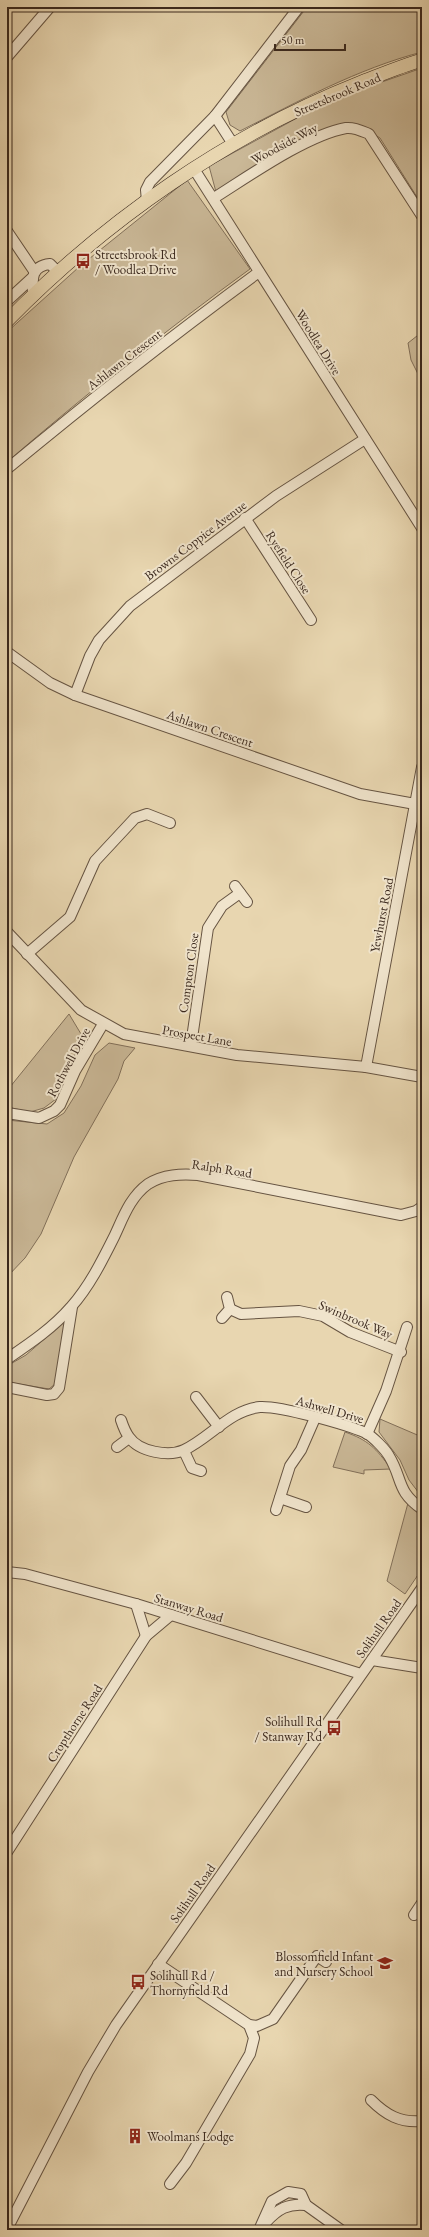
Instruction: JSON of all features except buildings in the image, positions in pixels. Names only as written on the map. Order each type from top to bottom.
[{"type":"main road","name":"Streetsbrook Road","points":[[7,321],[33,294],[58,272],[147,201],[233,144],[314,101],[422,60]]},
{"type":"street","points":[[7,57],[50,7]]},
{"type":"street","points":[[147,201],[146,190],[150,182],[215,116],[299,7]]},
{"type":"street","points":[[215,116],[233,144]]},
{"type":"street","name":"Woodside Way","points":[[214,198],[282,156],[314,139],[346,128],[357,128],[369,134],[422,216]]},
{"type":"street","name":"Woodlea Drive","points":[[194,169],[214,198],[259,272],[422,528]]},
{"type":"street","points":[[7,231],[33,275],[33,294]]},
{"type":"street","points":[[7,301],[43,265],[50,264],[58,272]]},
{"type":"street","name":"Ashlawn Crescent","points":[[7,469],[78,411],[259,272]]},
{"type":"street","name":"Browns Coppice Avenue","points":[[75,695],[90,656],[99,640],[120,615],[245,518],[365,439]]},
{"type":"street","name":"Ryefield Close","points":[[245,518],[311,620]]},
{"type":"street","name":"Ashlawn Crescent","points":[[7,652],[50,683],[75,695],[360,794],[415,804]]},
{"type":"street","name":"Yewhurst Road","points":[[366,1067],[422,767]]},
{"type":"street","points":[[27,954],[70,916],[95,861],[135,818],[147,814],[170,823]]},
{"type":"street","name":"Compton Close","points":[[191,1045],[208,928],[222,906],[238,890],[247,902]]},
{"type":"street","name":"Prospect Lane","points":[[7,932],[81,1010],[103,1024],[124,1034],[146,1039],[191,1045],[238,1055],[366,1067],[422,1077]]},
{"type":"street","name":"Rothwell Drive","points":[[7,1113],[39,1118],[54,1111],[60,1105],[75,1071],[103,1024]]},
{"type":"street","name":"Ralph Road","points":[[7,1359],[36,1338],[72,1307],[100,1265],[132,1200],[150,1183],[164,1177],[181,1174],[198,1175],[401,1215],[416,1211],[422,1207]]},
{"type":"street","points":[[222,1318],[230,1309],[227,1297]]},
{"type":"street","points":[[7,1387],[47,1395],[54,1394],[59,1388],[72,1307]]},
{"type":"street","name":"Swinbrook Way","points":[[230,1309],[242,1314],[299,1311],[322,1316],[350,1332],[401,1352]]},
{"type":"street","name":"Swinbrook Way","points":[[367,1434],[401,1352],[407,1327]]},
{"type":"street","points":[[196,1397],[219,1427]]},
{"type":"street","name":"Ashwell Drive","points":[[184,1451],[237,1414],[259,1407],[275,1408],[315,1418],[367,1434],[389,1456],[404,1492],[410,1500],[422,1509]]},
{"type":"street","points":[[276,1510],[290,1466],[301,1450],[315,1418]]},
{"type":"street","points":[[121,1420],[129,1438],[146,1449],[155,1452],[184,1451],[192,1468],[201,1471]]},
{"type":"street","points":[[117,1447],[129,1438]]},
{"type":"street","points":[[280,1498],[306,1507]]},
{"type":"street","name":"Stanway Road","points":[[7,1572],[32,1575],[136,1604],[361,1674]]},
{"type":"street","name":"Solihull Road","points":[[7,2229],[88,2072],[116,2025],[422,1588]]},
{"type":"street","points":[[136,1604],[146,1636]]},
{"type":"street","name":"Cropthorne Road","points":[[7,1852],[146,1636],[171,1615]]},
{"type":"street","points":[[372,1660],[422,1668]]},
{"type":"street","points":[[414,1915],[422,1903]]},
{"type":"street","points":[[158,1964],[250,2025],[257,2026],[273,2019],[317,1956],[326,1962]]},
{"type":"street","points":[[170,2184],[186,2164],[250,2054],[254,2038],[250,2025]]},
{"type":"street","points":[[371,2100],[386,2114],[411,2122],[422,2121]]},
{"type":"street","points":[[259,2230],[272,2201],[288,2192],[301,2194],[306,2204],[341,2230]]},
{"type":"shaded area","points":[[307,7],[422,7],[422,52],[374,67],[306,97],[240,131],[230,125],[226,112]]},
{"type":"shaded area","points":[[422,68],[422,205],[380,138],[359,125],[338,125],[279,150],[216,192],[209,166],[330,100]]},
{"type":"shaded area","points":[[187,180],[250,269],[126,363],[7,462],[7,332],[79,267]]},
{"type":"shaded area","points":[[422,332],[422,382],[411,360],[408,343]]},
{"type":"shaded area","points":[[69,1014],[81,1034],[77,1050],[56,1099],[44,1108],[30,1112],[7,1107],[7,1095],[10,1087]]},
{"type":"shaded area","points":[[109,1043],[135,1048],[124,1061],[118,1079],[74,1157],[41,1234],[25,1258],[7,1277],[7,1120],[47,1124],[64,1113],[81,1086],[95,1055]]},
{"type":"shaded area","points":[[64,1322],[65,1326],[55,1384],[49,1389],[7,1382],[7,1366],[26,1355]]},
{"type":"shaded area","points":[[380,1419],[422,1437],[422,1497],[409,1480],[400,1460],[379,1432]]},
{"type":"shaded area","points":[[345,1432],[360,1438],[376,1450],[391,1469],[364,1470],[364,1474],[333,1467]]},
{"type":"shaded area","points":[[408,1503],[422,1514],[422,1569],[405,1594],[387,1581]]},
{"type":"place","name":"Streetsbrook Rd / Woodlea Drive","points":[[83,261]]},
{"type":"place","name":"Solihull Rd / Stanway Rd","points":[[334,1728]]},
{"type":"place","name":"Blossomfield Infant and Nursery School","points":[[385,1963]]},
{"type":"place","name":"Solihull Rd / Thornyfield Rd","points":[[138,1982]]},
{"type":"place","name":"Woolmans Lodge","points":[[135,2136]]}]
